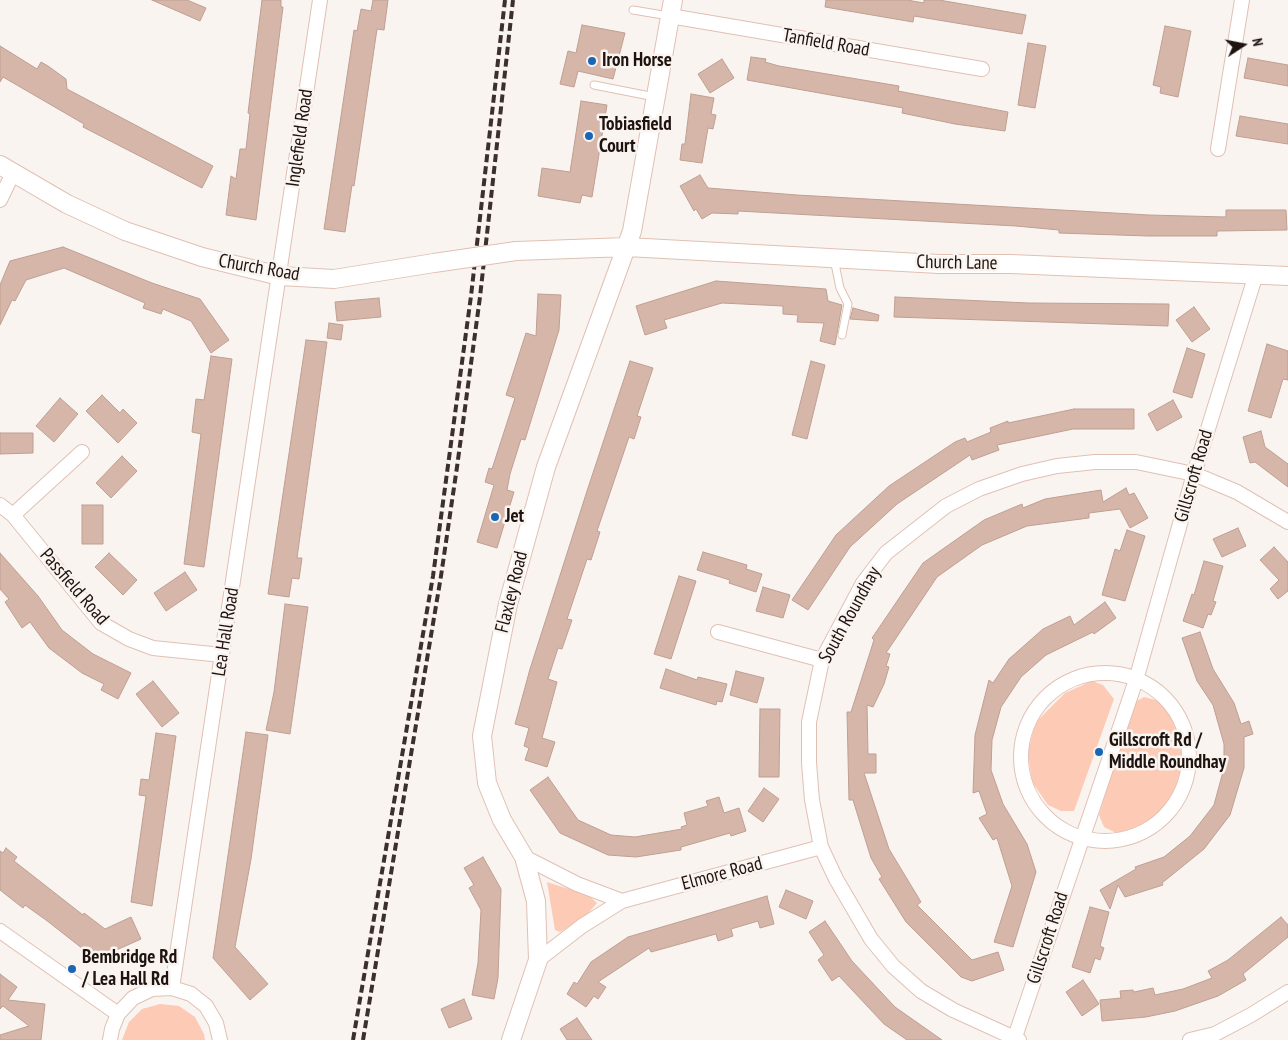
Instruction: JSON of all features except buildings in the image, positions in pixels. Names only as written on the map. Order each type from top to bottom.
[{"type":"street","name":"Inglefield Road","points":[[280,276],[320,0]]},
{"type":"street","points":[[1218,149],[1242,0]]},
{"type":"street","name":"Tanfield Road","points":[[671,8],[982,69]]},
{"type":"street","name":"Flaxley Road","points":[[512,1040],[538,960],[536,901],[524,857],[502,820],[487,783],[482,736],[490,687],[508,604],[546,468],[632,230],[671,8]]},
{"type":"street","name":"Church Road","points":[[7,169],[67,204],[133,234],[202,257],[280,276],[334,279],[516,250],[627,247]]},
{"type":"street","points":[[0,200],[7,169]]},
{"type":"street","name":"Church Lane","points":[[627,247],[834,258],[1288,276]]},
{"type":"street","name":"Gillscroft Road","points":[[1016,1040],[1082,836],[1136,680],[1194,474],[1256,274]]},
{"type":"street","name":"Lea Hall Road","points":[[172,988],[280,276]]},
{"type":"street","points":[[13,515],[82,452]]},
{"type":"street","name":"South Roundhay","points":[[1016,1040],[953,1010],[921,991],[892,966],[867,932],[836,879],[821,847],[812,800],[809,722],[822,660],[863,584],[886,553],[914,529],[946,506],[979,489],[1022,474],[1056,466],[1096,462],[1136,462],[1194,474],[1237,492],[1288,522]]},
{"type":"street","name":"Passfield Road","points":[[0,505],[13,515],[101,623],[129,639],[153,648],[222,655]]},
{"type":"street","points":[[718,632],[822,660]]},
{"type":"street","points":[[1093,674],[1136,680],[1159,692],[1176,710],[1188,734],[1190,758],[1184,789],[1174,809],[1157,826],[1140,836],[1113,840],[1082,836],[1052,822],[1032,805],[1019,762],[1021,734],[1026,720],[1046,695],[1075,679],[1093,674]]},
{"type":"street","name":"Elmore Road","points":[[538,960],[582,926],[622,901],[821,847]]},
{"type":"street","points":[[524,857],[577,884],[622,901]]},
{"type":"street","points":[[0,931],[118,1014]]},
{"type":"street","points":[[110,1040],[118,1014],[132,998],[152,989],[172,988],[191,994],[206,1006],[216,1023],[220,1040]]},
{"type":"street","points":[[1190,1040],[1215,1034],[1288,992]]},
{"type":"lane","points":[[633,10],[671,8]]},
{"type":"lane","points":[[594,85],[656,97]]},
{"type":"lane","points":[[834,258],[840,288],[848,304],[842,335]]},
{"type":"shaded area","points":[[1092,681],[1103,685],[1114,699],[1074,811],[1061,811],[1048,805],[1032,782],[1028,752],[1035,723],[1065,693]]},
{"type":"shaded area","points":[[1144,697],[1156,700],[1173,715],[1182,756],[1181,785],[1167,809],[1146,828],[1116,833],[1104,827],[1099,815],[1133,703]]},
{"type":"shaded area","points":[[547,882],[588,895],[597,903],[585,917],[560,932],[555,930]]},
{"type":"shaded area","points":[[160,1004],[179,1006],[195,1017],[205,1040],[122,1040],[129,1022],[142,1009]]},
{"type":"railway","points":[[353,1040],[433,576],[471,296],[505,0]]},
{"type":"railway","points":[[363,1040],[441,576],[457,467],[480,297],[513,0]]},
{"type":"place","name":"Iron Horse","points":[[592,61]]},
{"type":"place","name":"Tobiasfield Court","points":[[589,136]]},
{"type":"place","name":"Jet","points":[[495,517]]},
{"type":"place","name":"Gillscroft Rd / Middle Roundhay","points":[[1099,752]]},
{"type":"place","name":"Bembridge Rd / Lea Hall Rd","points":[[72,969]]}]
